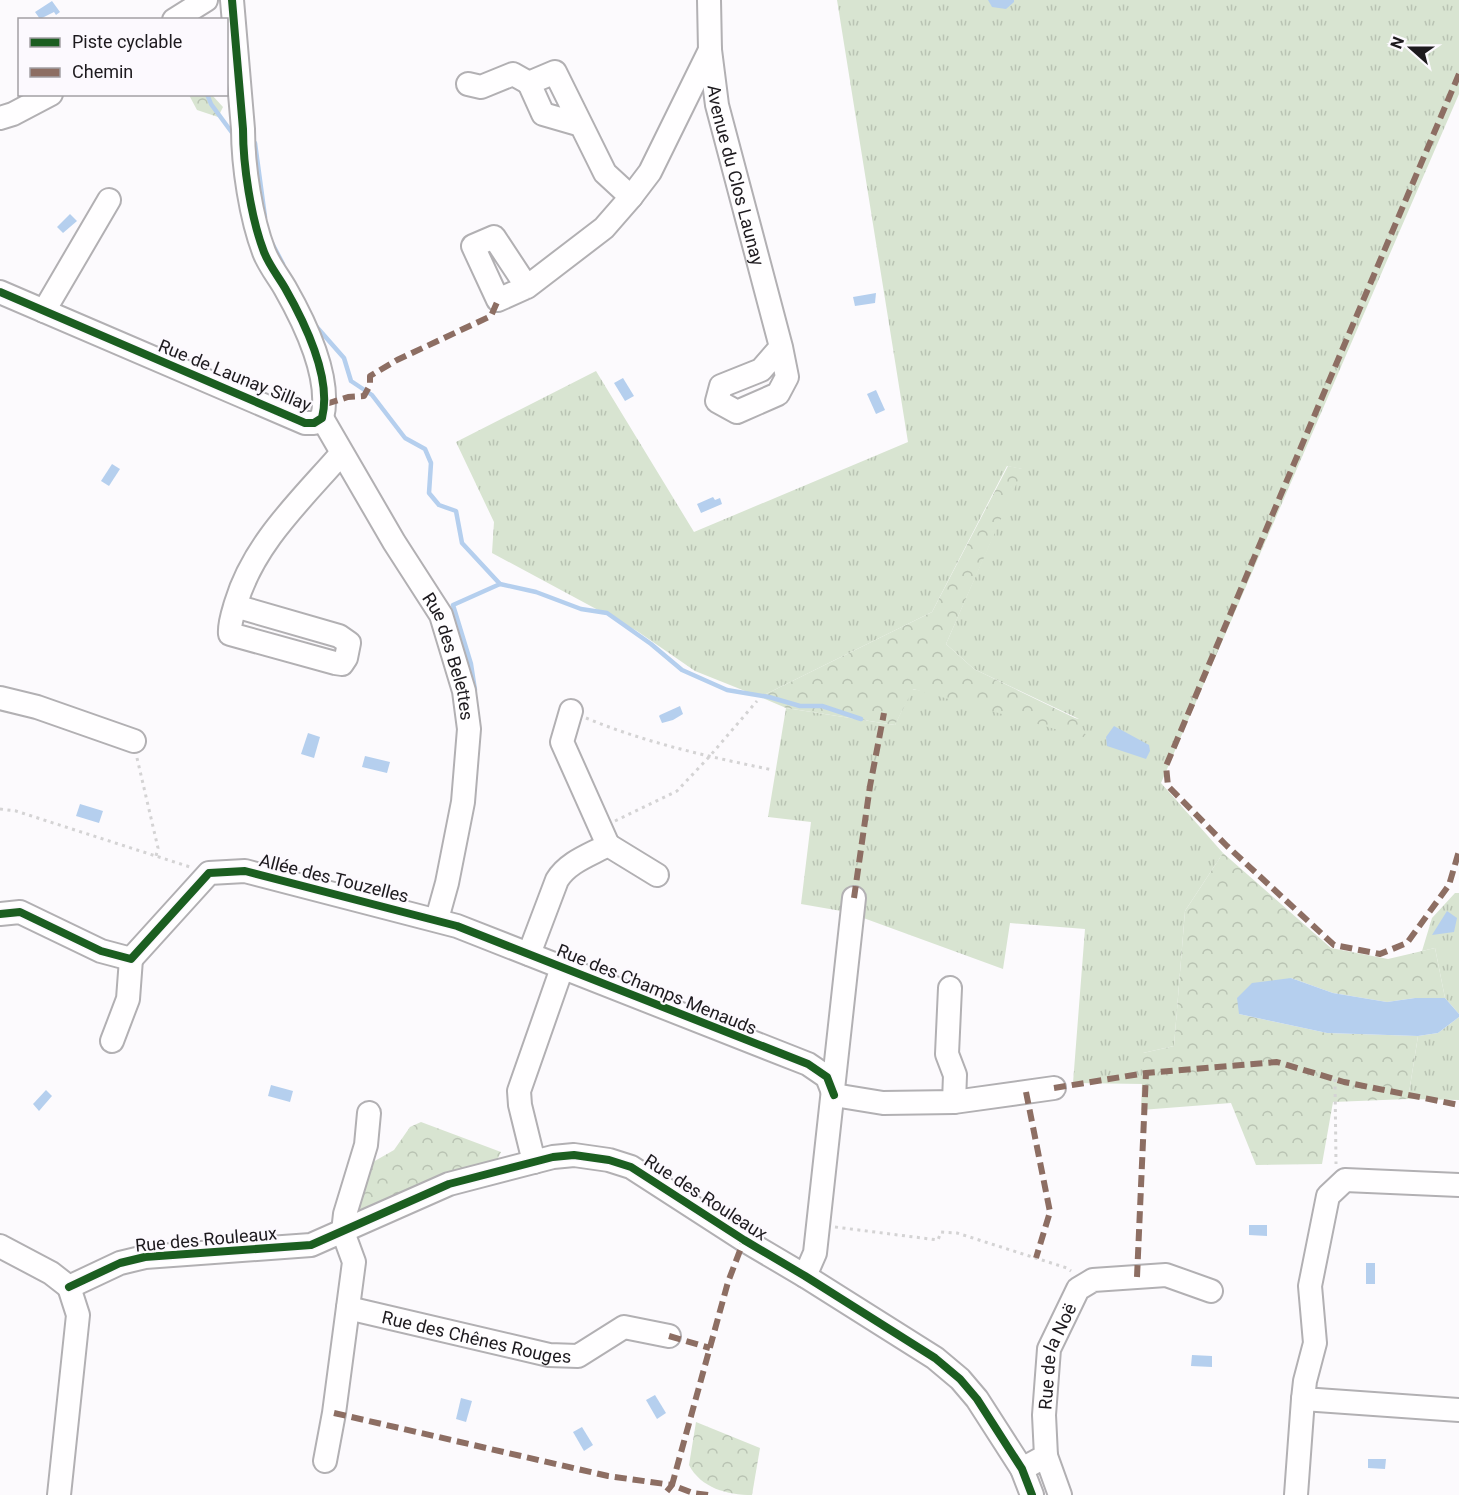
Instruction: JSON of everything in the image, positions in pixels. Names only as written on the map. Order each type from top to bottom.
[{"type":"street","points":[[173,12],[206,0]]},
{"type":"street","name":"Rue de Launay Sillay","points":[[0,292],[304,423],[314,423],[322,418],[326,393],[320,367],[298,314],[264,254],[254,213],[243,148],[232,0]]},
{"type":"street","name":"Avenue du Clos Launay","points":[[709,0],[710,50],[717,105],[782,347]]},
{"type":"street","points":[[527,287],[604,228],[631,197],[650,172],[710,50]]},
{"type":"street","points":[[468,84],[481,87],[513,74],[529,83],[555,72],[605,173],[631,197]]},
{"type":"street","points":[[0,118],[13,114],[47,96]]},
{"type":"street","points":[[686,101],[717,105]]},
{"type":"street","points":[[44,311],[109,200]]},
{"type":"street","name":"Rue des Belettes","points":[[322,418],[341,454],[441,615],[464,691],[469,729],[462,802],[447,883],[447,922]]},
{"type":"street","points":[[235,606],[339,636],[349,643],[346,658],[342,664],[230,634],[235,606],[249,569],[279,523],[341,454]]},
{"type":"street","points":[[0,698],[37,707],[134,741]]},
{"type":"street","points":[[571,711],[562,742],[604,836],[657,875]]},
{"type":"street","points":[[529,954],[562,872],[604,836]]},
{"type":"street","name":"Allée des Touzelles","points":[[209,873],[244,871],[447,922]]},
{"type":"street","points":[[112,1041],[128,999],[131,959],[209,873]]},
{"type":"street","points":[[805,1276],[815,1253],[854,898]]},
{"type":"street","points":[[0,914],[20,912],[101,951],[131,959]]},
{"type":"street","name":"Rue des Champs Menauds","points":[[447,922],[808,1064],[827,1077],[834,1095]]},
{"type":"street","points":[[534,1162],[520,1105],[519,1091],[562,968]]},
{"type":"street","points":[[950,988],[947,1053],[955,1075],[954,1102]]},
{"type":"street","points":[[834,1095],[883,1103],[954,1102],[1054,1088]]},
{"type":"street","points":[[325,1461],[354,1262],[343,1232],[345,1214],[366,1146],[369,1113]]},
{"type":"street","name":"Rue des Rouleaux","points":[[69,1287],[120,1263],[145,1257],[311,1245],[449,1184],[534,1162],[574,1155],[609,1160],[631,1167],[935,1358],[960,1379],[977,1399],[1022,1469],[1032,1495]]},
{"type":"street","points":[[1296,1495],[1305,1381],[1315,1343],[1310,1286],[1328,1196],[1345,1180],[1459,1185]]},
{"type":"street","points":[[0,1246],[51,1273],[69,1287],[78,1315],[59,1495]]},
{"type":"street","name":"Rue de la Noë","points":[[1060,1495],[1046,1456],[1044,1415],[1049,1349],[1078,1289],[1086,1282],[1093,1280],[1166,1275],[1211,1291]]},
{"type":"street","name":"Rue des Chênes Rouges","points":[[348,1308],[549,1355],[578,1356],[624,1327],[669,1336]]},
{"type":"street","points":[[1303,1400],[1459,1410]]},
{"type":"street","points":[[1022,1469],[1046,1456]]},
{"type":"path","points":[[604,836],[677,791],[757,700]]},
{"type":"path","points":[[571,711],[612,729],[709,757],[773,770]]},
{"type":"path","points":[[134,741],[158,848],[156,856]]},
{"type":"path","points":[[0,808],[16,811],[209,873]]},
{"type":"path","points":[[1335,1079],[1336,1187]]},
{"type":"path","points":[[818,1225],[938,1239],[941,1232],[957,1233],[1067,1268],[1086,1282]]},
{"type":"green space","points":[[837,0],[1459,0],[1459,94],[1161,783],[1223,853],[1185,911],[1174,1046],[1143,1053],[1143,1084],[1073,1083],[1085,929],[1010,923],[1003,969],[847,912],[801,904],[811,822],[768,817],[786,708],[895,725],[912,689],[1079,719],[974,669],[946,644],[1022,469],[1007,466],[932,612],[760,697],[695,671],[637,631],[492,553],[494,522],[456,442],[596,371],[694,532],[908,442]]},
{"type":"green space","points":[[190,96],[213,96],[223,107],[218,117],[197,110]]},
{"type":"green space","points":[[1008,466],[1023,469],[946,644],[974,669],[1079,720],[1087,738],[913,689],[895,725],[786,708],[760,697],[932,612]]},
{"type":"green space","points":[[1223,853],[1331,948],[1388,959],[1435,948],[1445,998],[1415,998],[1387,1002],[1333,993],[1291,978],[1239,1014],[1327,1033],[1418,1036],[1408,1099],[1333,1102],[1322,1164],[1256,1165],[1231,1103],[1141,1110],[1143,1053],[1174,1046],[1185,911]]},
{"type":"green space","points":[[1455,893],[1459,893],[1459,1014],[1445,998],[1435,948],[1422,951],[1432,918]]},
{"type":"green space","points":[[1459,1017],[1459,1100],[1408,1099],[1418,1036],[1438,1033]]},
{"type":"green space","points":[[421,1122],[501,1152],[493,1168],[363,1216],[357,1208],[373,1162],[394,1150],[410,1127]]},
{"type":"green space","points":[[696,1422],[760,1448],[752,1495],[733,1494],[716,1489],[694,1473],[689,1465]]},
{"type":"water","points":[[988,0],[1014,0],[1014,2],[1006,9],[992,7]]},
{"type":"water","points":[[52,1],[60,12],[39,18],[35,12]]},
{"type":"water","points":[[70,214],[77,221],[63,233],[57,227]]},
{"type":"water","points":[[876,293],[875,303],[855,306],[853,297]]},
{"type":"water","points":[[623,378],[634,396],[625,401],[614,383]]},
{"type":"water","points":[[876,390],[885,410],[876,414],[867,394]]},
{"type":"water","points":[[112,464],[120,469],[109,486],[101,481]]},
{"type":"water","points":[[713,497],[715,500],[720,498],[722,504],[701,513],[697,504]]},
{"type":"water","points":[[680,706],[683,714],[662,723],[660,715]]},
{"type":"water","points":[[1114,726],[1149,745],[1150,751],[1146,759],[1107,746],[1106,737]]},
{"type":"water","points":[[308,733],[320,737],[314,758],[301,754]]},
{"type":"water","points":[[365,756],[390,762],[387,773],[362,767]]},
{"type":"water","points":[[80,804],[103,811],[99,823],[76,816]]},
{"type":"water","points":[[1447,911],[1457,918],[1454,932],[1432,935]]},
{"type":"water","points":[[1291,978],[1333,993],[1387,1002],[1415,998],[1445,998],[1459,1017],[1438,1033],[1418,1036],[1327,1033],[1239,1014],[1237,998],[1252,983]]},
{"type":"water","points":[[271,1085],[293,1091],[290,1102],[268,1096]]},
{"type":"water","points":[[46,1090],[52,1096],[39,1111],[33,1104]]},
{"type":"water","points":[[1249,1225],[1267,1225],[1267,1236],[1249,1235]]},
{"type":"water","points":[[1366,1263],[1375,1263],[1375,1284],[1366,1284]]},
{"type":"water","points":[[1192,1355],[1212,1356],[1212,1367],[1191,1366]]},
{"type":"water","points":[[655,1395],[666,1413],[657,1419],[646,1400]]},
{"type":"water","points":[[461,1398],[472,1401],[466,1422],[456,1419]]},
{"type":"water","points":[[582,1427],[593,1445],[584,1451],[573,1432]]},
{"type":"water","points":[[1368,1459],[1386,1459],[1385,1469],[1368,1468]]},
{"type":"waterway","points":[[208,96],[233,134]]},
{"type":"waterway","points":[[255,143],[265,217]]},
{"type":"waterway","points":[[272,243],[283,264]]},
{"type":"waterway","points":[[315,325],[344,358],[351,381],[372,395],[405,438],[425,449],[431,463],[429,493],[439,505],[456,511],[462,543],[500,584],[453,605],[471,664],[475,690]]},
{"type":"waterway","points":[[500,584],[536,592],[581,609],[607,613],[651,644],[682,670],[727,690],[769,697],[800,706],[822,706],[861,719]]},
{"type":"marked path","points":[[1459,74],[1166,766],[1168,786],[1227,846],[1334,945],[1380,954],[1407,943],[1449,885],[1459,851]]},
{"type":"marked path","points":[[326,404],[348,397],[364,396],[370,385],[370,376],[397,360],[491,316],[498,300]]},
{"type":"marked path","points":[[854,898],[870,786],[884,713]]},
{"type":"marked path","points":[[1054,1088],[1146,1073],[1277,1062],[1344,1082],[1459,1105]]},
{"type":"marked path","points":[[1137,1277],[1146,1073]]},
{"type":"marked path","points":[[1026,1092],[1050,1212],[1036,1258]]},
{"type":"marked path","points":[[708,1495],[693,1493],[672,1485],[728,1282],[744,1240]]},
{"type":"marked path","points":[[669,1336],[710,1348]]},
{"type":"marked path","points":[[334,1413],[608,1476],[672,1485],[664,1495]]},
{"type":"cycle path","points":[[0,292],[305,423],[314,423],[322,418],[323,386],[315,352],[293,302],[266,257],[252,208],[244,159],[232,0]]},
{"type":"cycle path","points":[[0,914],[20,912],[101,951],[131,959],[209,873],[245,871],[457,926],[808,1064],[827,1077],[834,1095]]},
{"type":"cycle path","points":[[69,1287],[120,1263],[145,1257],[311,1245],[449,1184],[553,1157],[574,1155],[609,1160],[631,1167],[935,1358],[960,1379],[977,1399],[1022,1469],[1032,1495]]}]
